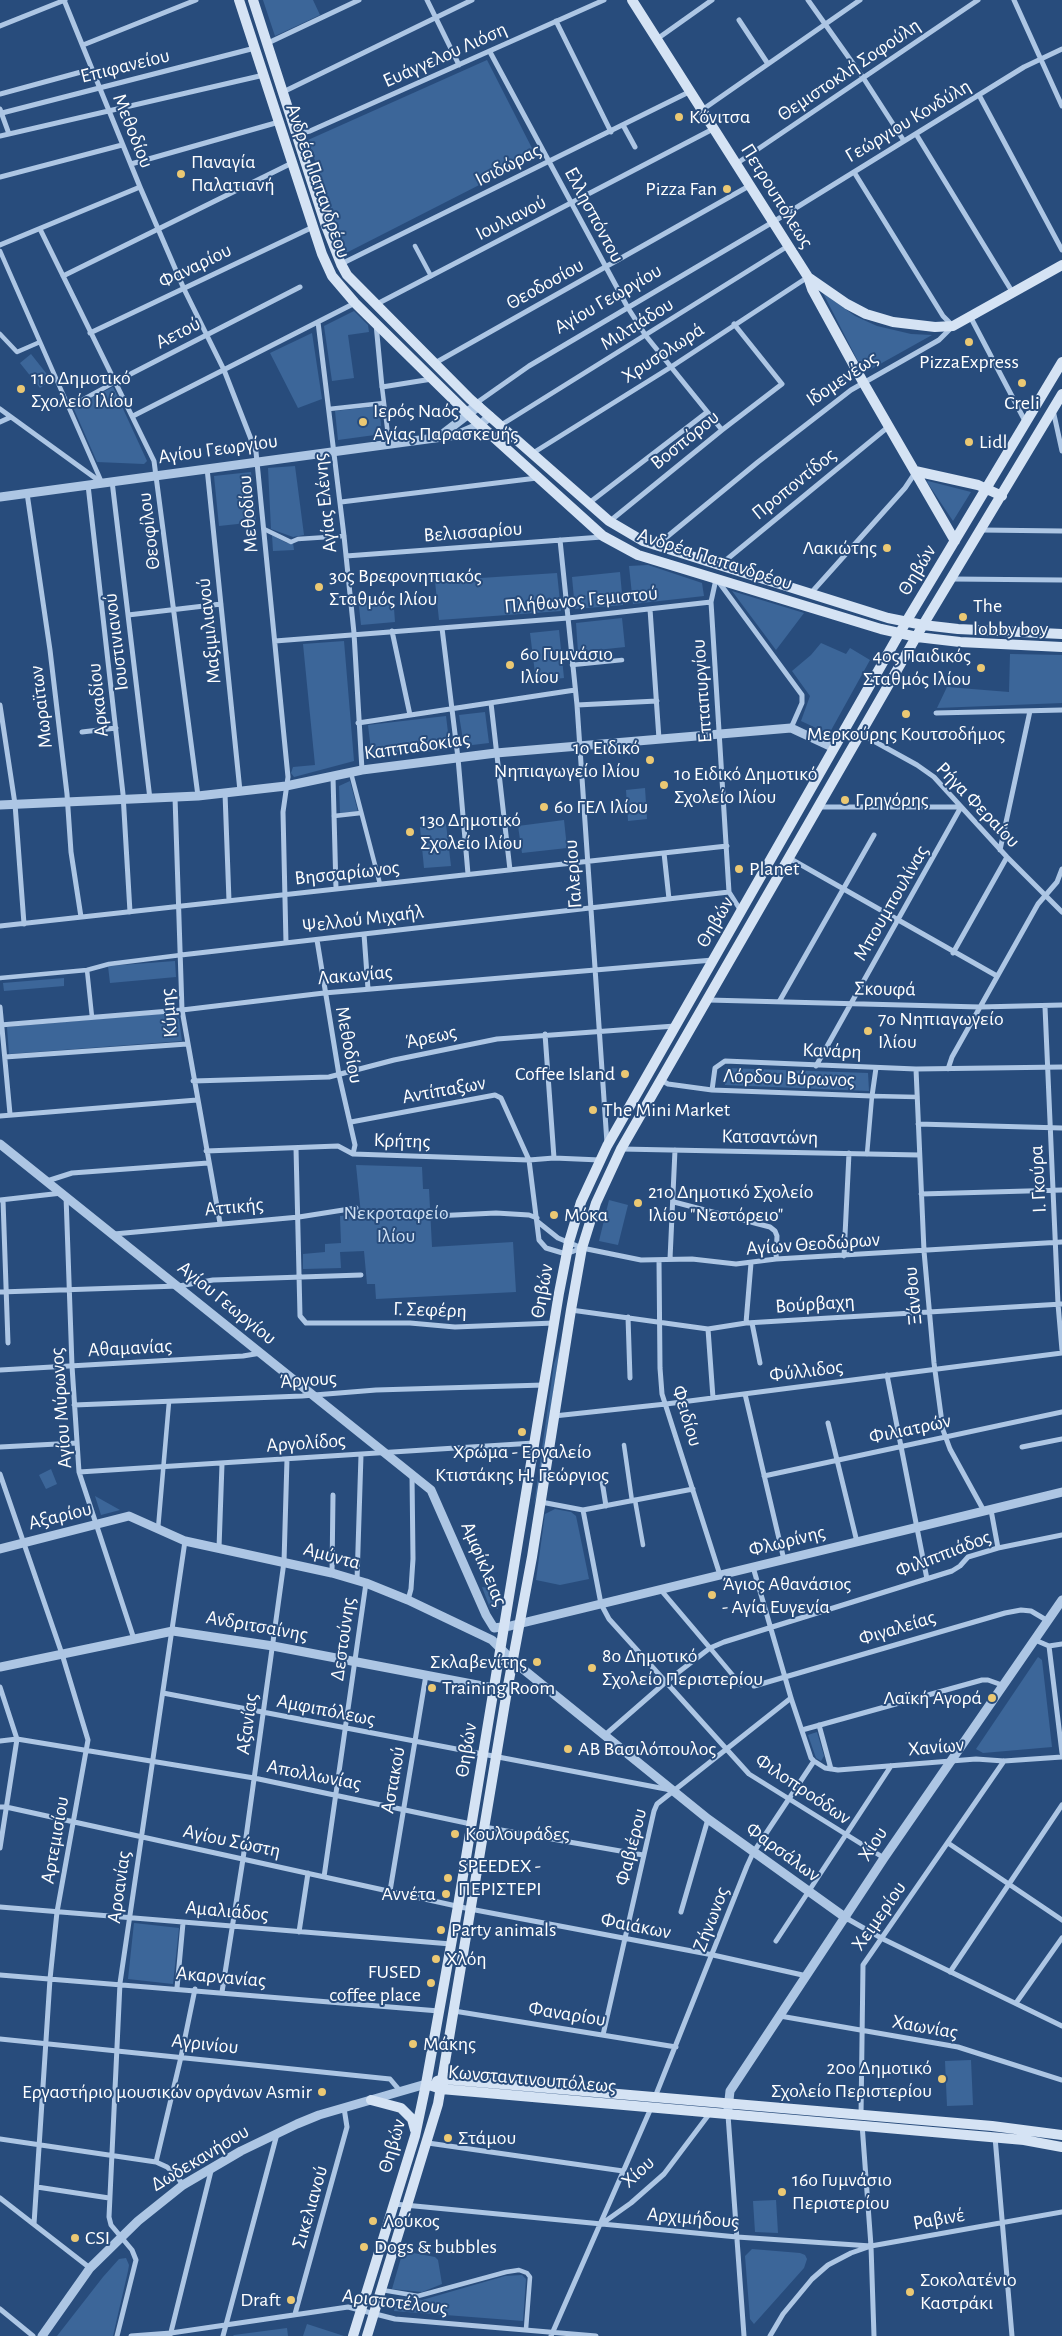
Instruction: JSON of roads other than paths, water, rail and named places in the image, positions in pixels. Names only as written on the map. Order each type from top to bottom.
[{"type":"main road","name":"Ανδρέα Παπανδρέου","points":[[238,0],[280,122],[313,227],[332,276],[355,303],[467,413],[603,536],[638,555],[900,633],[960,642],[1062,647]]},
{"type":"main road","name":"Ανδρέα Παπανδρέου","points":[[253,0],[341,264],[353,282],[434,364],[532,454],[609,521],[643,541],[906,622],[923,625],[1062,634]]},
{"type":"main road","name":"Πετρουπόλεως","points":[[632,0],[808,277],[848,304],[880,319],[913,325],[953,326]]},
{"type":"main road","name":"Ιδομενέως","points":[[953,326],[971,318],[1062,265]]},
{"type":"main road","points":[[808,277],[812,289],[863,382],[954,541]]},
{"type":"main road","name":"Θηβών","points":[[353,2336],[415,2136],[426,2084],[452,1944],[566,1254],[581,1202],[607,1146],[906,622],[1062,362]]},
{"type":"main road","name":"Θηβών","points":[[367,2336],[428,2143],[442,2084],[507,1691],[541,1502],[571,1310],[582,1248],[596,1203],[621,1149],[923,625],[1062,394]]},
{"type":"main road","points":[[915,472],[986,488],[1002,496]]},
{"type":"main road","name":"Κωνσταντινουπόλεως","points":[[426,2084],[655,2097],[1024,2129],[1062,2135]]},
{"type":"main road","name":"Κωνσταντινουπόλεως","points":[[442,2084],[652,2108],[995,2137],[1041,2142],[1062,2147]]},
{"type":"main road","points":[[371,2100],[401,2108],[412,2119],[415,2136]]},
{"type":"street","points":[[0,26],[64,0]]},
{"type":"street","name":"Μεθοδίου","points":[[64,0],[158,230],[184,289],[224,370],[258,461],[288,777],[283,812],[283,895],[286,943]]},
{"type":"street","points":[[83,45],[196,0]]},
{"type":"street","points":[[268,43],[357,0]]},
{"type":"street","points":[[427,0],[458,65]]},
{"type":"street","points":[[283,92],[472,0]]},
{"type":"street","name":"Ευάγγελου Λιόση","points":[[297,134],[310,131],[604,0]]},
{"type":"street","points":[[657,40],[712,0]]},
{"type":"street","points":[[808,0],[864,79],[904,141]]},
{"type":"street","points":[[701,110],[860,0]]},
{"type":"street","name":"Θεμιστοκλή Σοφούλη","points":[[736,164],[978,0]]},
{"type":"street","points":[[1014,0],[1062,106]]},
{"type":"street","points":[[740,20],[768,64]]},
{"type":"street","points":[[556,21],[610,132]]},
{"type":"street","name":"Επιφανείου","points":[[1,111],[255,48]]},
{"type":"street","name":"Γεώργιου Κονδύλη","points":[[773,222],[1040,58],[1062,49]]},
{"type":"street","name":"Ελλησπόντου","points":[[490,52],[604,268],[628,308],[646,336],[706,413],[722,430]]},
{"type":"street","points":[[0,94],[92,69]]},
{"type":"street","points":[[0,136],[264,75]]},
{"type":"street","name":"Ισιδώρας","points":[[341,264],[689,92]]},
{"type":"street","points":[[979,95],[1062,250]]},
{"type":"street","points":[[1,111],[9,134]]},
{"type":"street","points":[[131,164],[280,122]]},
{"type":"street","points":[[623,125],[635,147]]},
{"type":"street","name":"Ιουλιανού","points":[[375,305],[713,129]]},
{"type":"street","points":[[916,134],[1013,293]]},
{"type":"street","points":[[0,177],[122,145]]},
{"type":"street","points":[[63,276],[292,163]]},
{"type":"street","points":[[854,172],[943,316],[953,326]]},
{"type":"street","name":"Θεοδοσίου","points":[[434,364],[750,186]]},
{"type":"street","points":[[0,245],[140,187]]},
{"type":"street","name":"Αγίου Γεωργίου","points":[[440,436],[477,404],[529,366],[773,222]]},
{"type":"street","name":"Φαναρίου","points":[[90,333],[313,227]]},
{"type":"street","name":"Θεοφίλου","points":[[40,229],[154,461],[198,796]]},
{"type":"street","points":[[415,246],[430,276]]},
{"type":"street","name":"Μιλτιάδου","points":[[501,426],[788,246]]},
{"type":"street","points":[[0,251],[102,483]]},
{"type":"street","name":"Χρυσολωρά","points":[[532,454],[671,367],[808,277]]},
{"type":"street","name":"Αετού","points":[[69,407],[300,287]]},
{"type":"street","points":[[133,416],[355,303]]},
{"type":"street","points":[[971,318],[1026,422]]},
{"type":"street","name":"Αγίας Ελένης","points":[[318,322],[341,502],[354,634],[362,770]]},
{"type":"street","points":[[376,324],[389,443]]},
{"type":"street","name":"Βοσπόρου","points":[[609,521],[782,384],[734,324]]},
{"type":"street","name":"Ιδομενέως","points":[[657,545],[758,462],[863,382],[939,340],[953,326]]},
{"type":"street","points":[[0,334],[17,352],[40,342]]},
{"type":"street","points":[[382,387],[433,379]]},
{"type":"street","points":[[329,409],[384,403]]},
{"type":"street","points":[[0,409],[102,483]]},
{"type":"street","points":[[1052,410],[1062,451]]},
{"type":"street","points":[[588,503],[706,413]]},
{"type":"street","name":"Αγίου Γεωργίου","points":[[0,497],[464,434],[480,425],[490,416]]},
{"type":"street","points":[[0,422],[10,417]]},
{"type":"street","name":"Προποντίδος","points":[[720,565],[888,427]]},
{"type":"street","name":"Μαξιμιλιανού","points":[[207,468],[240,791]]},
{"type":"street","points":[[811,593],[914,478],[915,472]]},
{"type":"street","points":[[341,502],[540,477]]},
{"type":"street","name":"Ιουστινιανού","points":[[112,481],[150,799]]},
{"type":"street","name":"Αρκαδίου","points":[[88,485],[116,728],[130,912]]},
{"type":"street","name":"Μωραϊτων","points":[[28,493],[50,650],[71,852],[80,917]]},
{"type":"street","points":[[264,529],[291,542],[298,539],[344,536]]},
{"type":"street","points":[[981,530],[1062,531]]},
{"type":"street","name":"Βελισσαρίου","points":[[346,556],[603,536]]},
{"type":"street","name":"Γαλερίου","points":[[560,540],[577,704],[607,1146]]},
{"type":"street","points":[[716,578],[802,695],[802,703],[791,728]]},
{"type":"street","name":"Επταπυργίου","points":[[716,578],[711,602],[729,892]]},
{"type":"street","points":[[951,579],[1062,580]]},
{"type":"street","name":"Πλήθωνος Γεμιστού","points":[[275,641],[568,618],[711,602]]},
{"type":"street","points":[[128,615],[221,604]]},
{"type":"street","points":[[650,609],[659,739]]},
{"type":"street","points":[[442,628],[458,758],[468,874]]},
{"type":"street","points":[[392,631],[410,715]]},
{"type":"street","points":[[572,665],[622,660]]},
{"type":"street","points":[[358,723],[575,690]]},
{"type":"street","points":[[577,704],[657,702]]},
{"type":"street","points":[[490,703],[510,870]]},
{"type":"street","points":[[0,705],[15,804],[24,924]]},
{"type":"street","points":[[936,713],[1062,710]]},
{"type":"street","points":[[1000,850],[1030,711]]},
{"type":"street","points":[[82,732],[116,728]]},
{"type":"street","name":"Καππαδοκίας","points":[[0,805],[198,796],[286,786],[362,770],[496,752],[791,728],[834,748]]},
{"type":"street","name":"Ρήγα Φεραίου","points":[[861,734],[917,764],[934,776],[1000,850],[1062,912]]},
{"type":"street","points":[[351,773],[380,884]]},
{"type":"street","points":[[334,777],[336,889]]},
{"type":"street","points":[[225,793],[229,901]]},
{"type":"street","name":"Κύμης","points":[[175,798],[182,1010],[193,1081],[220,1222]]},
{"type":"street","points":[[819,807],[962,807]]},
{"type":"street","name":"Μπουμπουλίνας","points":[[816,1066],[962,807]]},
{"type":"street","points":[[334,816],[362,813]]},
{"type":"street","points":[[779,1002],[874,835]]},
{"type":"street","name":"Βησσαρίωνος","points":[[0,926],[726,846]]},
{"type":"street","points":[[664,853],[669,899]]},
{"type":"street","points":[[954,953],[1007,857]]},
{"type":"street","points":[[789,858],[842,890],[997,976]]},
{"type":"street","points":[[948,1069],[980,1007],[1038,904],[1057,882],[1062,869]]},
{"type":"street","points":[[729,892],[741,912]]},
{"type":"street","name":"Ψελλού Μιχαήλ","points":[[0,978],[87,970],[109,964],[181,955],[729,892]]},
{"type":"street","points":[[364,934],[368,989]]},
{"type":"street","name":"Μεθοδίου","points":[[317,940],[324,993],[339,1074],[355,1145],[353,1154]]},
{"type":"street","name":"Λακωνίας","points":[[1,1025],[182,1010],[324,993],[714,960]]},
{"type":"street","points":[[87,970],[92,1017]]},
{"type":"street","name":"Σκουφά","points":[[707,1000],[980,1007],[1062,1006]]},
{"type":"street","points":[[0,1007],[10,1114]]},
{"type":"street","name":"Ι. Γκούρα","points":[[1045,1007],[1053,1190],[1059,1242],[1062,1352]]},
{"type":"street","name":"Άρεως","points":[[193,1081],[339,1074],[457,1046],[496,1039],[599,1030],[675,1026]]},
{"type":"street","points":[[545,1034],[554,1158]]},
{"type":"street","points":[[5,1057],[187,1044]]},
{"type":"street","name":"Κανάρη","points":[[712,1090],[715,1068],[726,1061],[876,1068],[1062,1067]]},
{"type":"street","points":[[867,1154],[876,1068]]},
{"type":"street","name":"Ξάνθου","points":[[916,1068],[924,1251],[934,1370],[945,1437],[988,1510],[998,1548]]},
{"type":"street","name":"Λόρδου Βύρωνος","points":[[661,1080],[668,1084],[712,1090],[917,1097]]},
{"type":"street","name":"Αντίπαξων","points":[[351,1122],[495,1095],[501,1098],[529,1160],[539,1240],[555,1252],[566,1254]]},
{"type":"street","points":[[0,1116],[197,1100]]},
{"type":"street","points":[[918,1124],[1062,1128]]},
{"type":"street","name":"Αγίου Γεωργίου","points":[[0,1144],[65,1194],[431,1490]]},
{"type":"street","name":"Κρήτης","points":[[206,1151],[338,1146],[353,1154],[529,1160],[554,1158],[600,1160]]},
{"type":"street","points":[[296,1148],[299,1275]]},
{"type":"street","name":"Κατσαντώνη","points":[[621,1149],[919,1155]]},
{"type":"street","points":[[670,1259],[675,1150]]},
{"type":"street","points":[[844,1256],[849,1153]]},
{"type":"street","points":[[47,1181],[72,1173],[208,1163]]},
{"type":"street","points":[[921,1194],[1062,1190]]},
{"type":"street","points":[[8,1343],[2,1292],[1,1200],[65,1194]]},
{"type":"street","name":"Αγίου Μύρωνος","points":[[65,1194],[72,1366],[79,1472],[134,1639]]},
{"type":"street","points":[[674,1202],[770,1227],[777,1236],[776,1260]]},
{"type":"street","name":"Αττικής","points":[[114,1234],[220,1222],[299,1217],[356,1208]]},
{"type":"street","points":[[434,1216],[496,1213],[524,1214],[537,1220],[558,1238],[569,1242]]},
{"type":"street","name":"Αγίων Θεοδώρων","points":[[569,1242],[582,1248],[641,1260],[670,1259],[736,1264],[1059,1242]]},
{"type":"street","points":[[566,1254],[582,1248]]},
{"type":"street","name":"Φειδίου","points":[[659,1260],[660,1382],[720,1575]]},
{"type":"street","points":[[746,1323],[752,1263]]},
{"type":"street","points":[[2,1292],[179,1286],[213,1280],[299,1275],[361,1275]]},
{"type":"street","name":"Γ. Σεφέρη","points":[[299,1275],[300,1316],[306,1323],[410,1323],[455,1327],[554,1323]]},
{"type":"street","name":"Βούρβαχη","points":[[571,1310],[708,1329],[746,1323],[1060,1304]]},
{"type":"street","points":[[628,1318],[630,1378]]},
{"type":"street","points":[[752,1323],[760,1363]]},
{"type":"street","points":[[708,1329],[713,1398]]},
{"type":"street","name":"Φύλλιδος","points":[[554,1416],[666,1404],[1062,1352]]},
{"type":"street","name":"Αθαμανίας","points":[[0,1370],[243,1356],[261,1353]]},
{"type":"street","points":[[887,1375],[927,1579]]},
{"type":"street","name":"Άργους","points":[[74,1405],[314,1395],[367,1390],[544,1385]]},
{"type":"street","points":[[744,1394],[784,1560]]},
{"type":"street","points":[[158,1529],[169,1402]]},
{"type":"street","name":"Φιλιατρών","points":[[764,1476],[1062,1412]]},
{"type":"street","points":[[828,1423],[857,1542]]},
{"type":"street","points":[[1022,1448],[1062,1439]]},
{"type":"street","points":[[0,1447],[76,1443]]},
{"type":"street","name":"Αργολίδος","points":[[79,1472],[534,1443]]},
{"type":"street","points":[[624,1445],[643,1545]]},
{"type":"street","points":[[357,1580],[361,1455]]},
{"type":"street","name":"Αξανίας","points":[[222,1992],[243,1859],[284,1562],[287,1459]]},
{"type":"street","points":[[218,1548],[222,1464]]},
{"type":"street","name":"Αρτεμισίου","points":[[0,1474],[62,1654],[88,1740],[57,1912],[50,1979],[34,2224]]},
{"type":"street","points":[[408,1600],[411,1589],[413,1559],[412,1475]]},
{"type":"street","points":[[600,1475],[606,1506]]},
{"type":"street","points":[[541,1502],[583,1510],[693,1489]]},
{"type":"street","name":"Αμφίκλειας","points":[[431,1490],[490,1623],[494,1628],[520,1623]]},
{"type":"street","name":"Φλωρίνης","points":[[520,1623],[1062,1492]]},
{"type":"street","points":[[332,1573],[333,1495]]},
{"type":"street","name":"Φιλοπροόδων","points":[[583,1510],[600,1604],[609,1619],[727,1748],[748,1774],[884,1858]]},
{"type":"street","name":"Αμύντα","points":[[129,1516],[185,1540],[332,1573],[366,1583],[408,1600],[492,1640],[513,1661]]},
{"type":"street","name":"Αξαρίου","points":[[0,1549],[129,1516]]},
{"type":"street","name":"Φιλιππιάδος","points":[[605,1735],[710,1648],[952,1571],[960,1566],[968,1556],[1062,1535]]},
{"type":"street","name":"Αροανίας","points":[[117,2336],[136,2260],[132,2250],[111,2225],[109,2198],[120,1983],[185,1540]]},
{"type":"street","points":[[753,1567],[791,1698],[814,1761]]},
{"type":"street","name":"Δεστούνης","points":[[324,1877],[366,1583]]},
{"type":"street","points":[[660,1589],[741,1686]]},
{"type":"street","name":"Χίου","points":[[728,2115],[730,2091],[884,1858],[1062,1600]]},
{"type":"street","name":"Φιγαλείας","points":[[754,1686],[1005,1613],[1021,1610],[1031,1611],[1048,1621]]},
{"type":"street","name":"Ανδριτσαίνης","points":[[0,1667],[173,1631],[273,1646],[507,1691]]},
{"type":"street","points":[[1035,1640],[1049,1646],[1062,1644]]},
{"type":"street","points":[[1049,1646],[1062,1753]]},
{"type":"street","name":"Φαρσάλων","points":[[513,1661],[708,1819],[846,1918],[883,1939],[1062,2026]]},
{"type":"street","name":"Αστακού","points":[[390,1891],[426,1674]]},
{"type":"street","points":[[802,1730],[982,1680],[1002,1685]]},
{"type":"street","points":[[0,1687],[16,1739],[3,1807],[0,1848]]},
{"type":"street","name":"Αμφιπόλεως","points":[[163,1693],[483,1756],[674,1791]]},
{"type":"street","name":"Φαβιέρου","points":[[603,2035],[654,1811],[658,1804],[791,1698]]},
{"type":"street","points":[[819,1726],[831,1769]]},
{"type":"street","name":"Απολλωνίας","points":[[0,1741],[16,1739],[254,1778],[404,1808],[472,1824]]},
{"type":"street","name":"Χανίων","points":[[814,1761],[831,1769],[976,1759],[1004,1761],[1062,1757]]},
{"type":"street","name":"Ζήνωνος","points":[[655,2097],[753,1853],[814,1761]]},
{"type":"street","name":"Χειμερίου","points":[[874,2336],[871,2246],[861,2115],[863,1965],[872,1950],[883,1939],[1004,1761]]},
{"type":"street","points":[[776,1941],[890,1766]]},
{"type":"street","points":[[950,1972],[1062,1805]]},
{"type":"street","name":"Αγίου Σώστη","points":[[3,1807],[458,1906]]},
{"type":"street","points":[[681,1912],[708,1819]]},
{"type":"street","points":[[484,1827],[643,1855]]},
{"type":"street","points":[[948,1844],[1062,1920]]},
{"type":"street","points":[[299,1932],[308,1873]]},
{"type":"street","name":"Φαιάκων","points":[[458,1906],[807,1976]]},
{"type":"street","name":"Αμαλιάδος","points":[[0,1908],[452,1944]]},
{"type":"street","points":[[177,1988],[183,1923]]},
{"type":"street","points":[[1016,2003],[1062,1938]]},
{"type":"street","name":"Ακαρνανίας","points":[[0,1975],[120,1983],[439,2011]]},
{"type":"street","points":[[156,2162],[182,2057],[194,1990]]},
{"type":"street","name":"Φαναρίου","points":[[453,2011],[676,2047]]},
{"type":"street","name":"Χαωνίας","points":[[780,2016],[958,2047],[1062,2080]]},
{"type":"street","name":"Αγρινίου","points":[[0,2039],[46,2042],[390,2079],[401,2092]]},
{"type":"street","name":"Δωδεκανήσου","points":[[42,2336],[90,2268],[120,2237],[182,2185],[212,2167],[278,2133],[319,2115],[426,2084]]},
{"type":"street","name":"Σικελιανού","points":[[296,2314],[347,2128],[344,2108]]},
{"type":"street","points":[[552,2334],[652,2108]]},
{"type":"street","name":"Χίου","points":[[600,2225],[631,2203],[664,2174],[710,2113]]},
{"type":"street","points":[[728,2115],[744,2336]]},
{"type":"street","points":[[223,2336],[278,2133]]},
{"type":"street","points":[[995,2137],[1012,2336]]},
{"type":"street","points":[[0,2139],[156,2162],[167,2166],[182,2185]]},
{"type":"street","points":[[428,2143],[623,2171]]},
{"type":"street","points":[[170,2335],[212,2167]]},
{"type":"street","points":[[37,2187],[109,2198]]},
{"type":"street","points":[[0,2198],[90,2268]]},
{"type":"street","name":"Αρχιμήδους","points":[[394,2204],[737,2238],[871,2246]]},
{"type":"street","name":"Ραβινέ","points":[[770,2336],[783,2314],[812,2279],[840,2258],[871,2246],[1062,2212]]},
{"type":"street","points":[[382,2290],[418,2296],[519,2270],[530,2276],[526,2329]]},
{"type":"street","name":"Αριστοτέλους","points":[[131,2336],[170,2335],[345,2307],[395,2319],[526,2329],[552,2334],[596,2336]]},
{"type":"street","points":[[0,2309],[34,2336]]},
{"type":"place","name":"Κόνιτσα","points":[[679,117]]},
{"type":"place","name":"Παναγία Παλατιανή","points":[[181,174]]},
{"type":"place","name":"Pizza Fan","points":[[727,189]]},
{"type":"place","name":"PizzaExpress","points":[[969,342]]},
{"type":"place","name":"Creli","points":[[1022,383]]},
{"type":"place","name":"11ο Δημοτικό Σχολείο Ιλίου","points":[[21,389]]},
{"type":"place","name":"Ιερός Ναός Αγίας Παρασκευής","points":[[363,422]]},
{"type":"place","name":"Lidl","points":[[969,442]]},
{"type":"place","name":"Λακιώτης","points":[[887,548]]},
{"type":"place","name":"3ος Βρεφονηπιακός Σταθμός Ιλίου","points":[[319,587]]},
{"type":"place","name":"The lobby boy","points":[[963,617]]},
{"type":"place","name":"6ο Γυμνάσιο Ιλίου","points":[[510,665]]},
{"type":"place","name":"4ος Παιδικός Σταθμός Ιλίου","points":[[981,668]]},
{"type":"place","name":"Μερκούρης Κουτσοδήμος","points":[[906,714]]},
{"type":"place","name":"1ο Ειδικό Νηπιαγωγείο Ιλίου","points":[[650,760]]},
{"type":"place","name":"1ο Ειδικό Δημοτικό Σχολείο Ιλίου","points":[[664,785]]},
{"type":"place","name":"Γρηγόρης","points":[[845,800]]},
{"type":"place","name":"6ο ΓΕΛ Ιλίου","points":[[544,807]]},
{"type":"place","name":"13ο Δημοτικό Σχολείο Ιλίου","points":[[410,832]]},
{"type":"place","name":"Planet","points":[[739,869]]},
{"type":"place","name":"7ο Νηπιαγωγείο Ιλίου","points":[[868,1031]]},
{"type":"place","name":"Coffee Island","points":[[625,1074]]},
{"type":"place","name":"The Mini Market","points":[[593,1110]]},
{"type":"place","name":"21ο Δημοτικό Σχολείο Ιλίου \"Νεστόρειο\"","points":[[638,1203]]},
{"type":"place","name":"Μόκα","points":[[554,1215]]},
{"type":"place","name":"Χρώμα - Εργαλείο Κτιστάκης Η. Γεώργιος","points":[[522,1432]]},
{"type":"place","name":"Άγιος Αθανάσιος - Αγία Ευγενία","points":[[712,1595]]},
{"type":"place","name":"Σκλαβενίτης","points":[[537,1662]]},
{"type":"place","name":"8ο Δημοτικό Σχολείο Περιστερίου","points":[[592,1668]]},
{"type":"place","name":"Training Room","points":[[432,1688]]},
{"type":"place","name":"Λαϊκή Αγορά","points":[[992,1698]]},
{"type":"place","name":"ΑΒ Βασιλόπουλος","points":[[568,1749]]},
{"type":"place","name":"Κουλουράδες","points":[[455,1834]]},
{"type":"place","name":"SPEEDEX - ΠΕΡΙΣΤΕΡΙ","points":[[448,1878]]},
{"type":"place","name":"Αννέτα","points":[[446,1894]]},
{"type":"place","name":"Party animals","points":[[441,1930]]},
{"type":"place","name":"Χλόη","points":[[436,1959]]},
{"type":"place","name":"FUSED coffee place","points":[[431,1983]]},
{"type":"place","name":"Μάκης","points":[[413,2044]]},
{"type":"place","name":"20ο Δημοτικό Σχολείο Περιστερίου","points":[[942,2079]]},
{"type":"place","name":"Εργαστήριο μουσικών οργάνων Asmir","points":[[322,2092]]},
{"type":"place","name":"Στάμου","points":[[448,2138]]},
{"type":"place","name":"16ο Γυμνάσιο Περιστερίου","points":[[782,2192]]},
{"type":"place","name":"Λούκος","points":[[373,2221]]},
{"type":"place","name":"CSI","points":[[75,2238]]},
{"type":"place","name":"Dogs & bubbles","points":[[364,2247]]},
{"type":"place","name":"Σοκολατένιο Καστράκι","points":[[910,2292]]},
{"type":"place","name":"Draft","points":[[291,2300]]},
{"type":"park label","name":"Νεκροταφείο Ιλίου","points":[[396,1224]]}]
